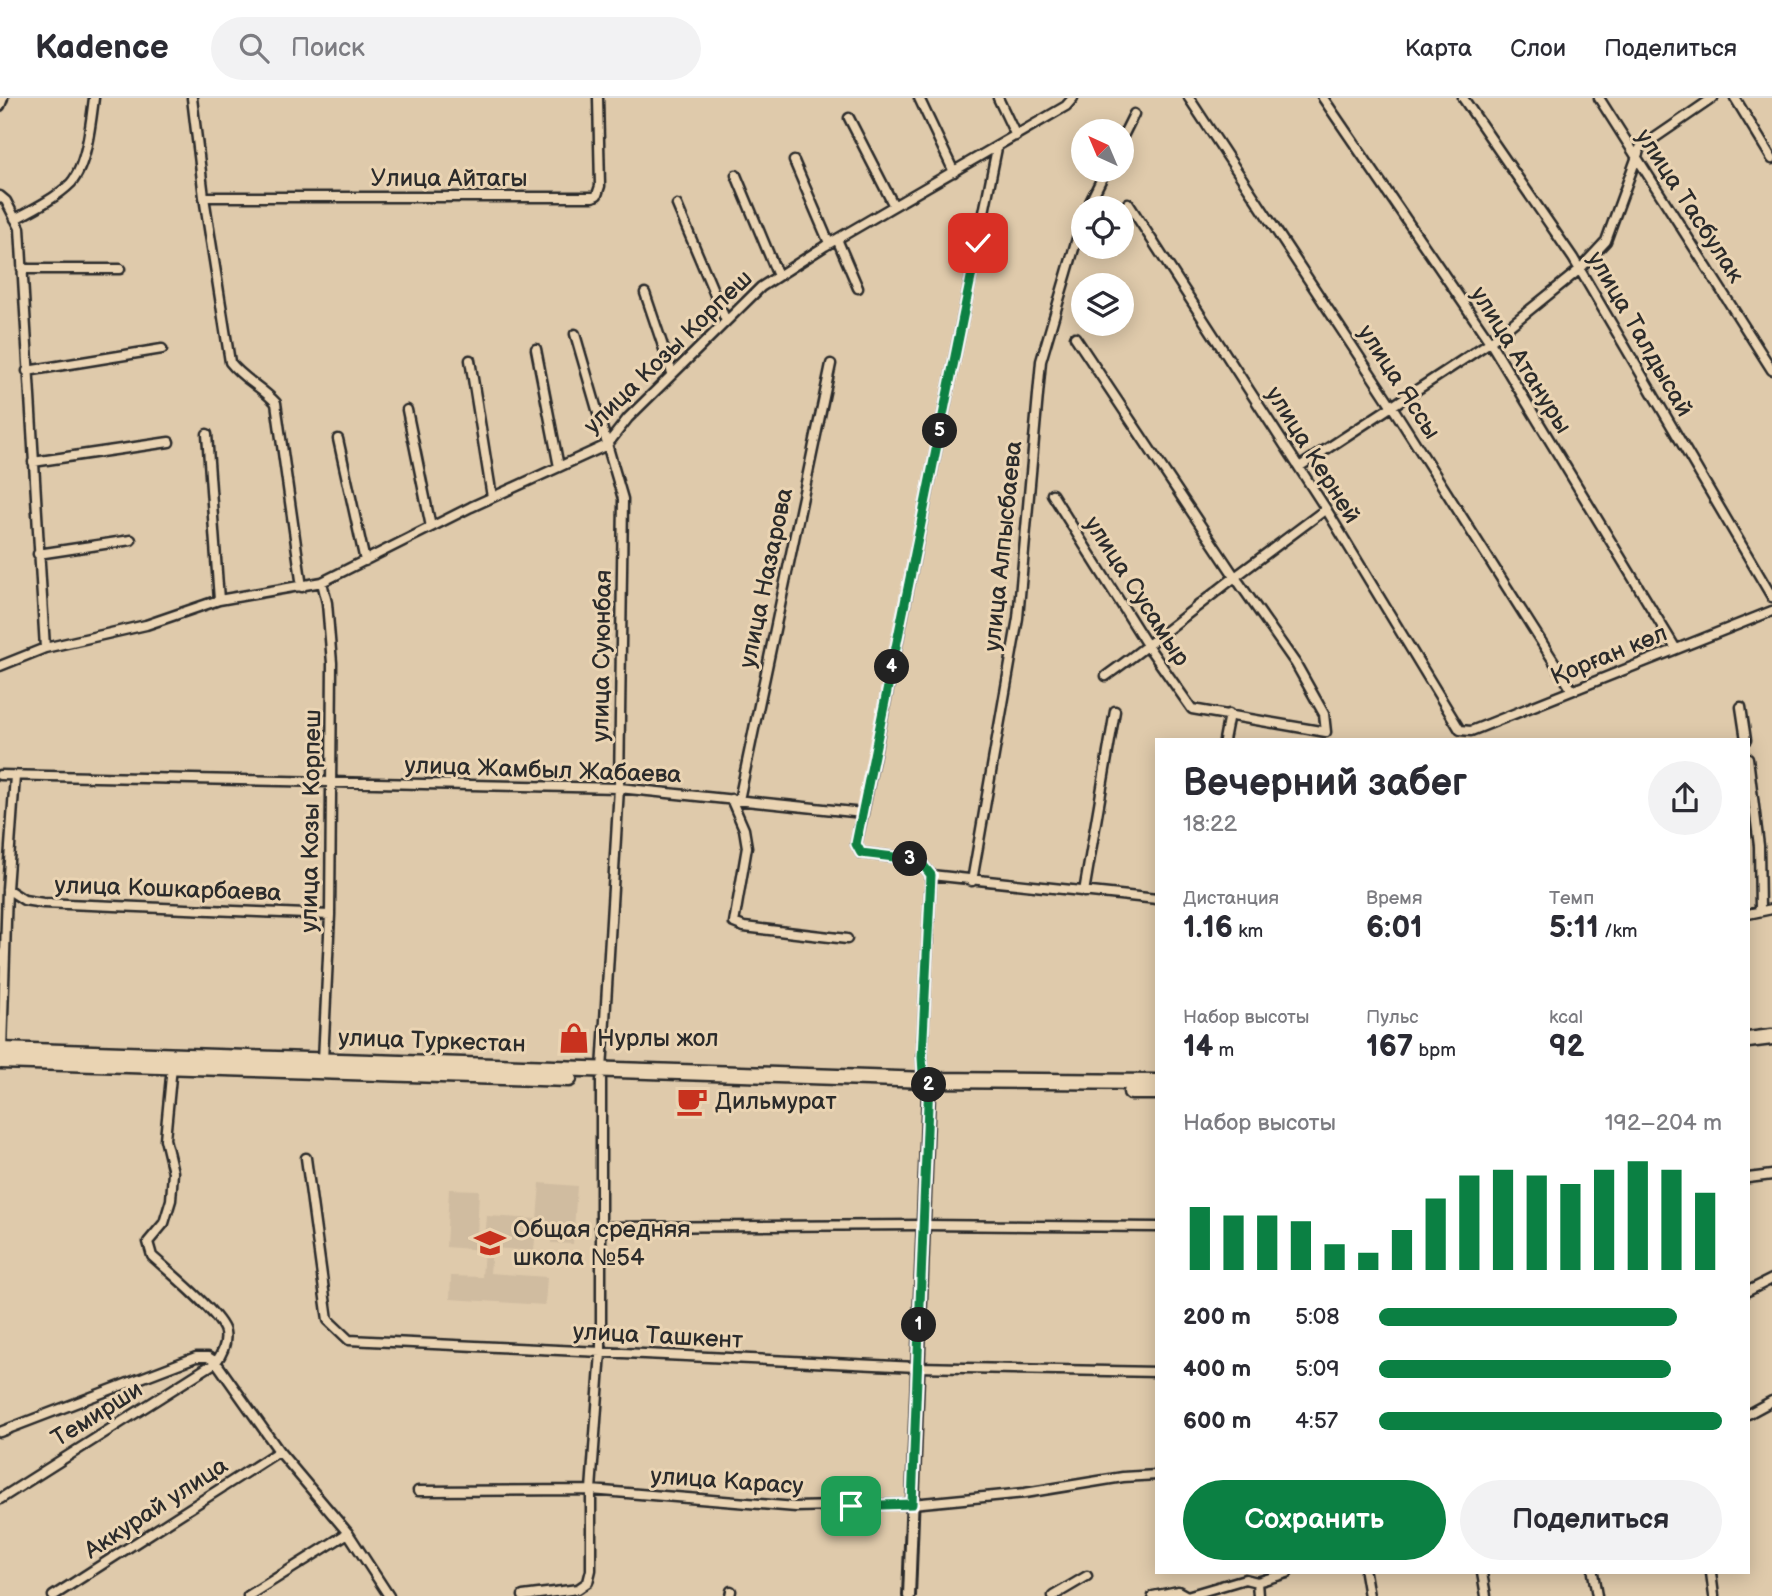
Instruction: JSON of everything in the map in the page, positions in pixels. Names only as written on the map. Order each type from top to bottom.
[{"type":"highway","points":[[1750,1030],[1772,1028]]},
{"type":"highway","points":[[1750,1040],[1772,1037]]},
{"type":"highway","name":"улица Туркестан","points":[[1,1054],[323,1060],[602,1075]]},
{"type":"highway","name":"улица Туркестан","points":[[1,1054],[173,1066],[602,1075],[1155,1092]]},
{"type":"highway","name":"улица Туркестан","points":[[929,1084],[1155,1082]]},
{"type":"street","points":[[0,106],[3,98]]},
{"type":"street","points":[[15,219],[38,208],[72,181],[88,145],[94,98]]},
{"type":"street","points":[[192,98],[204,197],[230,362],[242,377],[267,393],[276,403],[302,587]]},
{"type":"street","name":"Улица Айтагы","points":[[204,197],[593,197],[597,195],[600,186],[598,98]]},
{"type":"street","points":[[919,98],[954,172]]},
{"type":"street","points":[[998,98],[1016,136]]},
{"type":"street","name":"улица Козы Корпеш","points":[[0,666],[45,648],[146,625],[219,600],[321,582],[607,445],[628,418],[761,287],[833,241],[997,148],[1066,106],[1073,98]]},
{"type":"street","name":"улица Яссы","points":[[1189,98],[1393,408],[1572,690]]},
{"type":"street","name":"улица Атануры","points":[[1323,98],[1490,342],[1676,649]]},
{"type":"street","name":"улица Талдысай","points":[[1463,98],[1579,270],[1772,597]]},
{"type":"street","name":"улица Тасбулак","points":[[1599,98],[1772,370]]},
{"type":"street","points":[[1299,467],[1393,408],[1490,342],[1579,270],[1606,241],[1640,148],[1713,98]]},
{"type":"street","points":[[1735,98],[1772,159]]},
{"type":"street","points":[[1131,119],[1133,114]]},
{"type":"street","points":[[849,118],[894,206]]},
{"type":"street","points":[[909,1596],[929,1084],[923,1073],[922,1057],[931,875],[919,860],[861,853],[856,844],[997,148]]},
{"type":"street","points":[[794,161],[858,288]]},
{"type":"street","points":[[736,175],[778,276]]},
{"type":"street","points":[[0,197],[6,201],[20,229],[45,648]]},
{"type":"street","points":[[677,205],[726,321]]},
{"type":"street","name":"улица Керней","points":[[1134,212],[1326,509],[1460,730]]},
{"type":"street","name":"улица Алпысбаева","points":[[972,881],[1018,618],[1041,361],[1071,259]]},
{"type":"street","points":[[22,269],[120,269]]},
{"type":"street","points":[[645,293],[672,373]]},
{"type":"street","name":"улица Суюнбая","points":[[524,1596],[578,1589],[588,1582],[591,1570],[591,1490],[601,1352],[602,1075],[619,788],[623,499],[575,334]]},
{"type":"street","points":[[1075,337],[1296,664],[1324,714],[1326,732],[1229,714],[1224,738]]},
{"type":"street","points":[[27,371],[162,349]]},
{"type":"street","points":[[536,349],[559,467]]},
{"type":"street","points":[[470,359],[492,498]]},
{"type":"street","name":"улица Назарова","points":[[735,800],[831,364]]},
{"type":"street","points":[[407,410],[431,527]]},
{"type":"street","points":[[207,434],[219,600]]},
{"type":"street","points":[[338,439],[365,561]]},
{"type":"street","points":[[33,462],[169,442]]},
{"type":"street","name":"улица Сусамыр","points":[[1052,494],[1147,645],[1192,709],[1229,714]]},
{"type":"street","points":[[1106,676],[1326,509]]},
{"type":"street","points":[[38,554],[131,540]]},
{"type":"street","name":"улица Козы Корпеш","points":[[321,582],[327,603],[332,663],[330,915],[323,1060]]},
{"type":"street","name":"Қорған көл","points":[[1460,730],[1471,731],[1772,611]]},
{"type":"street","points":[[1741,707],[1746,738]]},
{"type":"street","points":[[1084,892],[1115,711]]},
{"type":"street","points":[[1750,774],[1759,846],[1760,911]]},
{"type":"street","name":"улица Жамбыл Жабаева","points":[[0,775],[619,788],[863,813]]},
{"type":"street","points":[[1,1054],[3,914],[8,888],[15,776]]},
{"type":"street","points":[[735,800],[747,847],[734,923],[744,927],[847,939]]},
{"type":"street","points":[[931,875],[1155,899]]},
{"type":"street","name":"улица Кошкарбаева","points":[[8,888],[23,900],[43,903],[330,915]]},
{"type":"street","points":[[1750,914],[1772,909]]},
{"type":"street","points":[[173,1066],[165,1139],[173,1172],[171,1200],[164,1223],[148,1242],[149,1250],[220,1323],[225,1332],[223,1353],[216,1362]]},
{"type":"street","name":"улица Ташкент","points":[[306,1158],[328,1320],[349,1340],[917,1367],[1155,1372]]},
{"type":"street","points":[[1750,1178],[1772,1175]]},
{"type":"street","points":[[600,1227],[1155,1227]]},
{"type":"street","points":[[1750,1290],[1772,1279]]},
{"type":"street","points":[[0,1432],[195,1357],[208,1357],[216,1362],[279,1451],[348,1533],[389,1596]]},
{"type":"street","name":"Темирши","points":[[0,1499],[216,1362]]},
{"type":"street","points":[[1750,1413],[1772,1401]]},
{"type":"street","name":"Аккурай улица","points":[[53,1596],[279,1451]]},
{"type":"street","name":"улица Карасу","points":[[418,1491],[591,1490],[796,1507],[912,1504],[1025,1493],[1124,1477],[1155,1475]]},
{"type":"street","points":[[248,1596],[348,1533]]},
{"type":"street","points":[[1153,1596],[1178,1591],[1187,1596],[1245,1579],[1257,1582],[1284,1574]]},
{"type":"street","points":[[1365,1574],[1369,1596]]},
{"type":"street","points":[[1482,1574],[1486,1596]]},
{"type":"street","points":[[1593,1574],[1597,1596]]},
{"type":"street","points":[[1711,1574],[1714,1596]]},
{"type":"street","points":[[1053,1596],[1087,1576]]},
{"type":"street","points":[[1257,1582],[1258,1596]]},
{"type":"shaded area","name":"Общая средняя школа №54","points":[[540,1183],[577,1186],[573,1244],[551,1243],[552,1228],[536,1227],[534,1251],[492,1248],[490,1273],[547,1277],[545,1305],[450,1299],[451,1276],[482,1277],[484,1250],[446,1247],[449,1189],[479,1190],[477,1237],[485,1238],[487,1216],[537,1219]]},
{"type":"place","name":"Нурлы жол","points":[[574,1038]]},
{"type":"place","name":"Дильмурат","points":[[692,1101]]},
{"type":"place","name":"Общая средняя школа №54","points":[[490,1243]]},
{"type":"route","points":[[851,1506],[912,1504],[929,1080],[923,1073],[922,1057],[931,875],[919,860],[861,853],[856,844],[978,243]]}]
